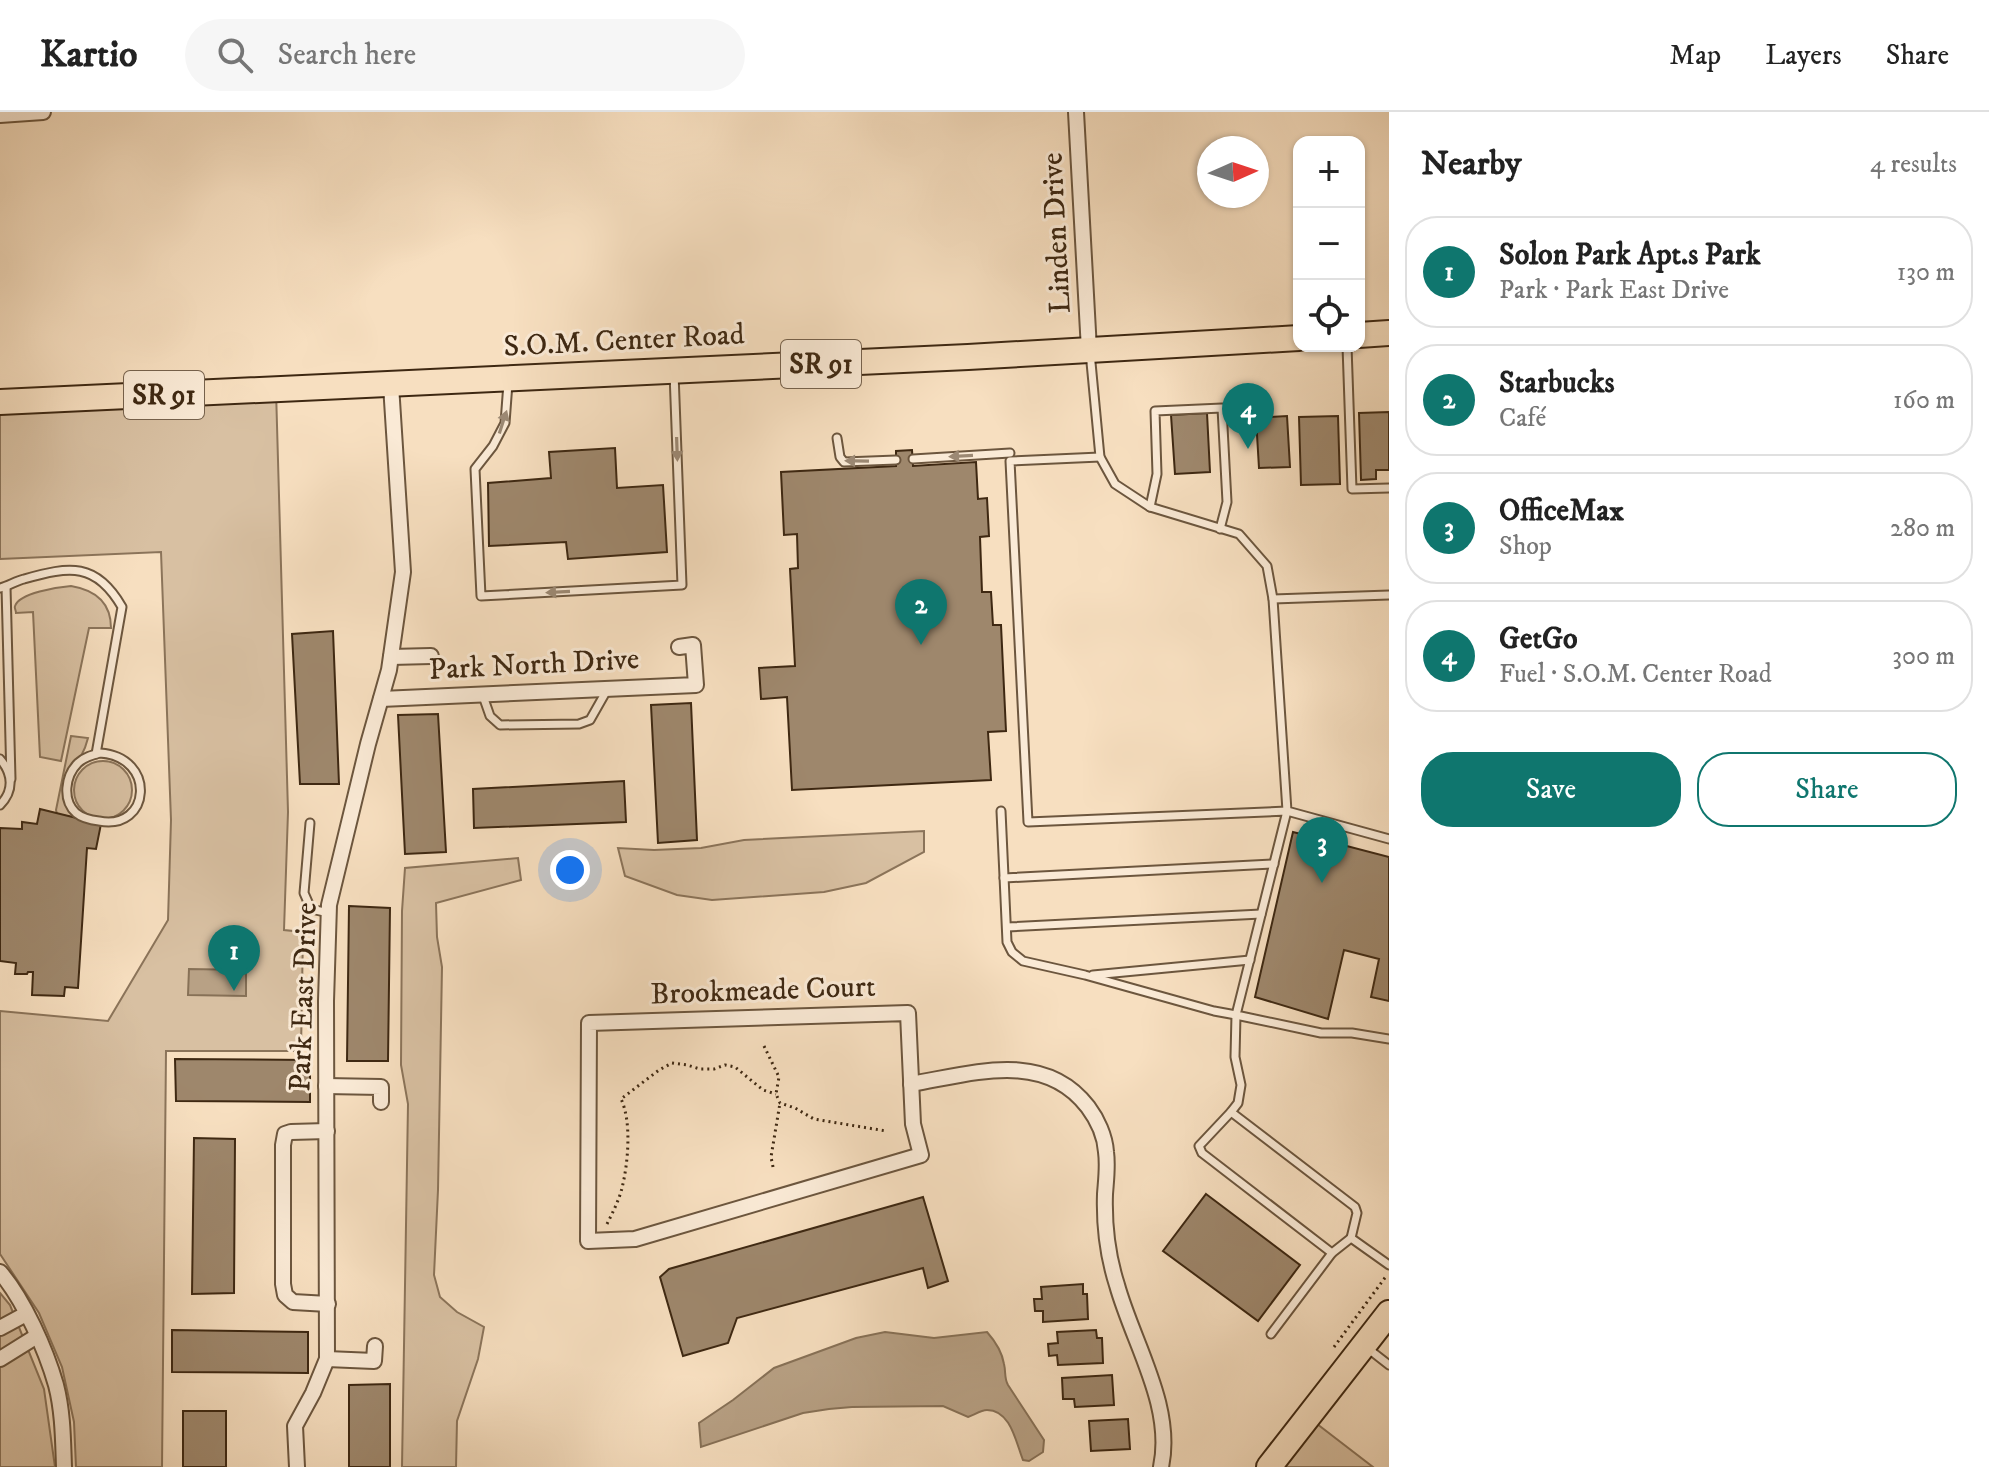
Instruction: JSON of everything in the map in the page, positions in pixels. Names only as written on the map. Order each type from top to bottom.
[{"type":"main road","points":[[1365,335],[1389,333]]},
{"type":"main road","name":"S.O.M. Center Road","points":[[0,402],[1293,338]]},
{"type":"main road","points":[[1269,1467],[1389,1313]]},
{"type":"street","points":[[0,115],[43,112]]},
{"type":"street","name":"Linden Drive","points":[[1076,112],[1089,350]]},
{"type":"street","name":"Park East Drive","points":[[297,1467],[295,1426],[327,1359],[326,1001],[329,905],[391,657],[403,572],[391,385]]},
{"type":"street","name":"Park North Drive","points":[[381,699],[696,685],[693,645],[679,647]]},
{"type":"street","points":[[391,657],[431,656]]},
{"type":"street","name":"Brookmeade Court","points":[[908,1013],[911,1084],[913,1124],[921,1155],[635,1239],[588,1241],[589,1023],[908,1013]]},
{"type":"street","points":[[911,1084],[992,1070],[1030,1071],[1069,1087],[1096,1118],[1106,1149],[1106,1213],[1115,1280],[1160,1408],[1164,1442],[1161,1467]]},
{"type":"street","points":[[326,1086],[381,1087],[381,1102]]},
{"type":"street","points":[[327,1131],[285,1134],[283,1284],[285,1295],[293,1302],[328,1304]]},
{"type":"street","points":[[0,1272],[11,1285],[37,1336],[56,1385],[62,1421],[64,1467]]},
{"type":"street","points":[[0,1328],[26,1314]]},
{"type":"street","points":[[0,1359],[37,1336]]},
{"type":"street","points":[[327,1359],[374,1361],[375,1346]]},
{"type":"lane","points":[[1089,350],[1100,457],[1115,484],[1150,507],[1239,534],[1267,566],[1273,599],[1287,811],[1236,1015],[1235,1057],[1241,1085],[1238,1103],[1199,1146],[1202,1153],[1332,1253]]},
{"type":"lane","points":[[1347,352],[1352,489],[1389,488]]},
{"type":"lane","points":[[508,379],[505,423],[493,446],[475,469],[481,596],[682,585],[674,371]]},
{"type":"lane","points":[[1150,507],[1157,474],[1155,411],[1222,408],[1227,502],[1220,529]]},
{"type":"lane","points":[[837,438],[840,457],[844,462],[896,460]]},
{"type":"lane","points":[[913,459],[1010,453]]},
{"type":"lane","points":[[1100,457],[1010,461],[1028,822],[1287,811],[1389,839]]},
{"type":"lane","points":[[0,805],[10,791],[11,779],[3,587],[64,570],[89,573],[112,590],[122,607],[96,754]]},
{"type":"lane","points":[[1273,599],[1389,595]]},
{"type":"lane","points":[[483,694],[490,716],[500,725],[579,724],[590,720],[608,688]]},
{"type":"lane","points":[[96,754],[112,754],[124,759],[133,767],[138,778],[138,803],[132,814],[122,821],[113,823],[87,819],[70,806],[67,783],[71,772],[78,762],[96,754]]},
{"type":"lane","points":[[0,759],[11,779]]},
{"type":"lane","points":[[1001,811],[1007,942],[1012,952],[1023,961],[1214,1011],[1321,1033],[1352,1033],[1389,1039]]},
{"type":"lane","points":[[310,823],[304,893],[311,909],[329,913]]},
{"type":"lane","points":[[1004,878],[1274,864]]},
{"type":"lane","points":[[1007,927],[1261,914]]},
{"type":"lane","points":[[1085,975],[1250,960]]},
{"type":"lane","points":[[1231,1112],[1355,1207],[1357,1213],[1351,1238],[1332,1253],[1271,1334]]},
{"type":"lane","points":[[1351,1238],[1389,1265]]},
{"type":"lane","points":[[1363,1345],[1389,1365]]},
{"type":"path","points":[[764,1046],[779,1077],[776,1094],[780,1103],[771,1157],[773,1167]]},
{"type":"path","points":[[607,1224],[622,1191],[627,1161],[626,1109],[621,1099],[672,1063],[700,1069],[725,1065],[735,1067],[763,1090],[776,1094]]},
{"type":"path","points":[[780,1103],[814,1119],[886,1131]]},
{"type":"shaded area","points":[[276,390],[288,812],[284,930],[303,932],[301,1051],[166,1051],[162,1467],[76,1467],[74,1422],[62,1367],[39,1313],[0,1254],[0,1011],[108,1021],[168,920],[171,820],[161,552],[0,559],[0,402]]},
{"type":"shaded area","points":[[71,586],[94,594],[105,604],[111,628],[89,628],[61,761],[40,757],[33,612],[16,613],[15,607],[18,601],[31,594]]},
{"type":"shaded area","points":[[71,736],[88,738],[64,782],[68,802],[76,818],[57,814],[56,810]]},
{"type":"shaded area","points":[[103,761],[124,769],[132,790],[124,811],[103,819],[82,811],[74,790],[82,769]]},
{"type":"shaded area","points":[[924,831],[924,852],[866,883],[824,892],[712,900],[677,895],[625,876],[618,848],[701,848],[744,840]]},
{"type":"shaded area","points":[[518,858],[521,880],[436,903],[442,967],[434,1275],[440,1297],[457,1312],[484,1327],[478,1359],[457,1421],[456,1467],[402,1467],[408,1104],[401,1065],[405,868]]},
{"type":"shaded area","points":[[189,969],[246,970],[246,996],[188,995]]},
{"type":"shaded area","points":[[0,1293],[10,1305],[44,1389],[55,1467],[0,1467]]},
{"type":"shaded area","points":[[885,1332],[934,1338],[987,1332],[1002,1355],[1008,1385],[1044,1440],[1043,1452],[1029,1461],[1023,1460],[1007,1421],[995,1411],[985,1410],[968,1417],[943,1406],[852,1407],[803,1413],[701,1447],[699,1423],[774,1368],[856,1338]]},
{"type":"shaded area","points":[[1308,1417],[1373,1467],[1269,1467]]},
{"type":"building","points":[[1389,412],[1389,470],[1376,470],[1376,479],[1361,480],[1359,413]]},
{"type":"building","points":[[1207,413],[1210,472],[1175,474],[1171,415]]},
{"type":"building","points":[[1287,416],[1290,467],[1259,468],[1256,418]]},
{"type":"building","points":[[1338,416],[1340,484],[1301,485],[1299,417]]},
{"type":"building","points":[[615,448],[617,488],[663,485],[667,552],[568,559],[566,542],[489,546],[488,483],[551,478],[549,452]]},
{"type":"building","points":[[912,450],[913,466],[976,462],[978,499],[987,498],[989,536],[980,537],[982,592],[991,592],[993,625],[1001,625],[1006,731],[988,732],[991,780],[792,790],[787,697],[761,699],[759,668],[795,666],[790,569],[798,568],[797,534],[784,535],[781,472],[896,466],[896,451]]},
{"type":"building","points":[[333,631],[339,784],[300,784],[292,634]]},
{"type":"building","points":[[691,703],[697,840],[658,843],[651,705]]},
{"type":"building","points":[[438,714],[446,852],[405,854],[398,715]]},
{"type":"building","points":[[624,781],[626,822],[474,828],[473,789]]},
{"type":"building","points":[[40,809],[101,824],[96,849],[87,848],[78,988],[65,987],[64,996],[32,995],[33,972],[15,974],[16,963],[0,961],[0,828],[22,829],[22,822],[37,824]]},
{"type":"building","points":[[1293,832],[1389,857],[1389,1001],[1371,997],[1379,959],[1344,950],[1328,1019],[1255,997]]},
{"type":"building","points":[[349,906],[390,908],[388,1061],[347,1061]]},
{"type":"building","points":[[175,1059],[310,1060],[310,1102],[176,1101]]},
{"type":"building","points":[[194,1138],[235,1139],[234,1293],[192,1294]]},
{"type":"building","points":[[1206,1194],[1300,1265],[1258,1321],[1163,1251]]},
{"type":"building","points":[[923,1197],[948,1281],[928,1288],[923,1268],[737,1318],[728,1343],[683,1356],[660,1277],[669,1269]]},
{"type":"building","points":[[1083,1284],[1083,1294],[1087,1294],[1088,1319],[1043,1322],[1043,1311],[1035,1311],[1034,1299],[1042,1299],[1041,1287]]},
{"type":"building","points":[[172,1330],[308,1332],[308,1373],[172,1372]]},
{"type":"building","points":[[1096,1330],[1097,1338],[1102,1338],[1103,1363],[1058,1365],[1057,1355],[1049,1356],[1048,1344],[1058,1343],[1057,1332]]},
{"type":"building","points":[[1112,1375],[1114,1405],[1075,1407],[1074,1399],[1063,1399],[1062,1378]]},
{"type":"building","points":[[390,1384],[390,1467],[349,1467],[349,1385]]},
{"type":"building","points":[[183,1411],[226,1411],[226,1467],[183,1467]]},
{"type":"building","points":[[1128,1419],[1130,1449],[1091,1451],[1089,1421]]},
{"type":"place","name":"GetGo","points":[[1248,449]]},
{"type":"place","name":"Starbucks","points":[[921,645]]},
{"type":"place","name":"OfficeMax","points":[[1322,883]]},
{"type":"place","name":"Solon Park Apt.s Park","points":[[234,991]]}]
